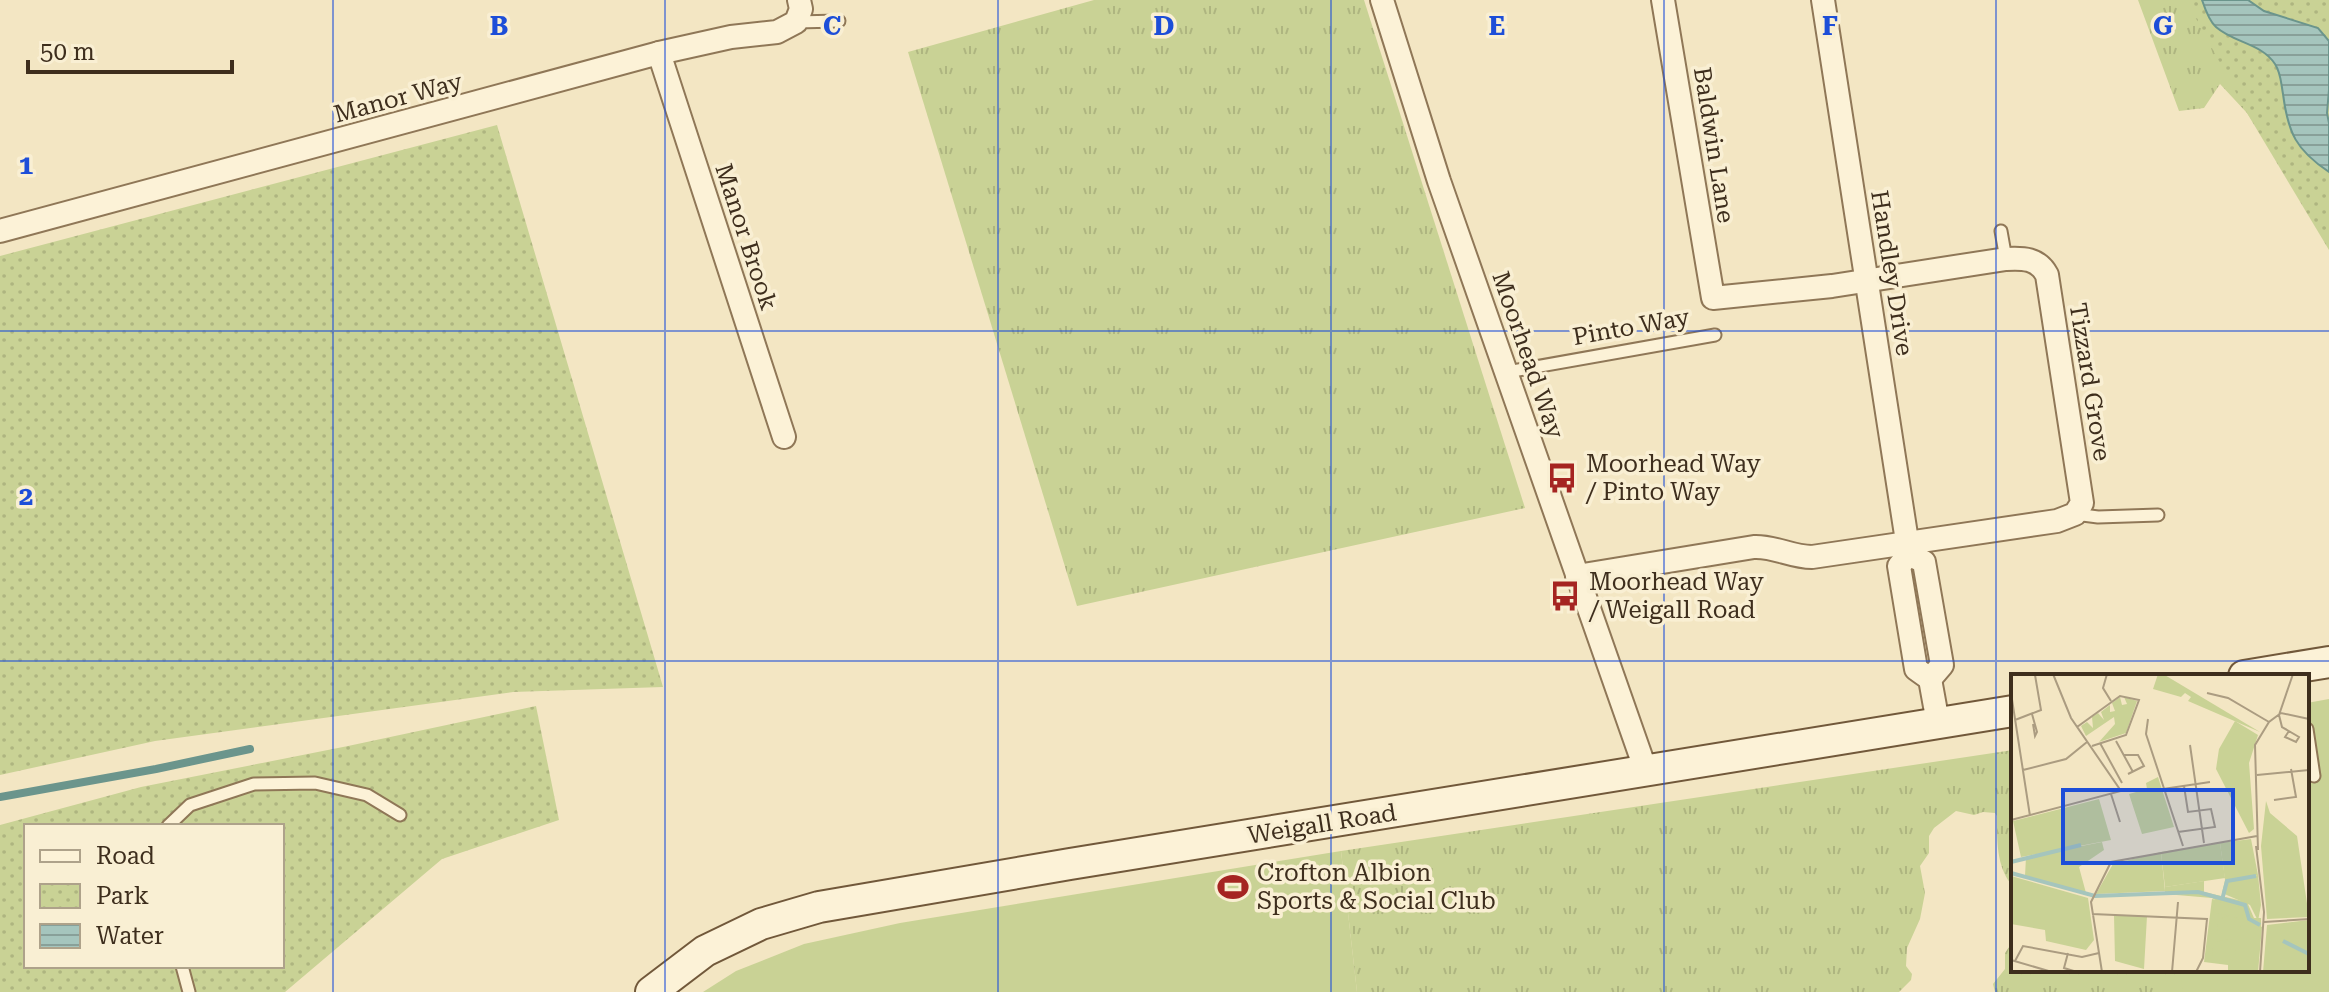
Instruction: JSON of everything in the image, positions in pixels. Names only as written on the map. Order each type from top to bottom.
[{"type":"street","name":"Moorhead Way","points":[[1382,0],[1439,181],[1646,771]]},
{"type":"street","name":"Baldwin Lane","points":[[1663,0],[1713,298]]},
{"type":"street","name":"Handley Drive","points":[[1823,0],[1908,548],[1924,562],[1942,665],[1930,679],[1938,723]]},
{"type":"street","name":"Manor Way","points":[[0,231],[659,53],[731,37],[777,32],[799,11]]},
{"type":"street","name":"Manor Brook","points":[[659,53],[784,437]]},
{"type":"street","name":"Tizzard Grove","points":[[1713,298],[1832,286],[2006,259],[2034,261],[2043,267],[2047,275],[2081,488],[2082,503],[2075,514]]},
{"type":"street","points":[[1577,576],[1754,547],[1766,546],[1800,557],[1908,548],[2057,521],[2075,514]]},
{"type":"street","points":[[2271,674],[2298,672],[2329,662]]},
{"type":"street","name":"Weigall Road","points":[[651,992],[705,951],[761,924],[819,907],[2011,711]]},
{"type":"lane","points":[[799,11],[839,21]]},
{"type":"lane","points":[[2001,231],[2006,259]]},
{"type":"lane","name":"Pinto Way","points":[[1507,372],[1715,335]]},
{"type":"lane","points":[[2075,514],[2098,517],[2158,515]]},
{"type":"lane","points":[[2309,742],[2314,776]]},
{"type":"lane","points":[[170,824],[190,805],[254,784],[315,783],[367,795],[400,815]]},
{"type":"lane","points":[[183,968],[189,992]]},
{"type":"green space","points":[[1094,0],[1364,0],[1525,508],[1077,606],[908,52]]},
{"type":"green space","points":[[2138,0],[2202,0],[2268,145],[2247,113],[2220,84],[2204,108],[2179,111]]},
{"type":"green space","points":[[2186,0],[2329,0],[2329,250],[2247,113]]},
{"type":"green space","points":[[497,125],[663,687],[513,692],[155,741],[0,775],[0,256]]},
{"type":"green space","points":[[2329,699],[2329,992],[2183,992],[2180,972],[2309,972],[2309,703]]},
{"type":"green space","points":[[536,706],[559,820],[442,859],[285,992],[0,992],[0,825],[141,787]]},
{"type":"green space","points":[[2011,750],[2011,884],[2000,862],[1995,813],[1974,815],[1956,811],[1934,828],[1929,836],[1929,853],[1920,866],[1925,893],[1920,919],[1907,948],[1906,966],[1912,974],[1911,980],[1899,992],[1357,992],[1341,851]]},
{"type":"green space","name":"Crofton Albion Sports & Social Club","points":[[1341,851],[1357,992],[703,992],[736,971],[804,944],[900,923]]},
{"type":"green space","points":[[2011,944],[2011,972],[2183,972],[2186,992],[1995,992],[1993,984],[2005,969],[2005,953]]},
{"type":"water","points":[[2202,0],[2248,0],[2264,11],[2318,28],[2329,41],[2329,172],[2301,148],[2291,130],[2275,64],[2255,47],[2216,27]]},
{"type":"waterway","points":[[0,797],[250,749]]},
{"type":"place","name":"Moorhead Way / Pinto Way","points":[[1562,478]]},
{"type":"place","name":"Moorhead Way / Weigall Road","points":[[1565,596]]},
{"type":"place","name":"Crofton Albion Sports & Social Club","points":[[1233,887]]}]
